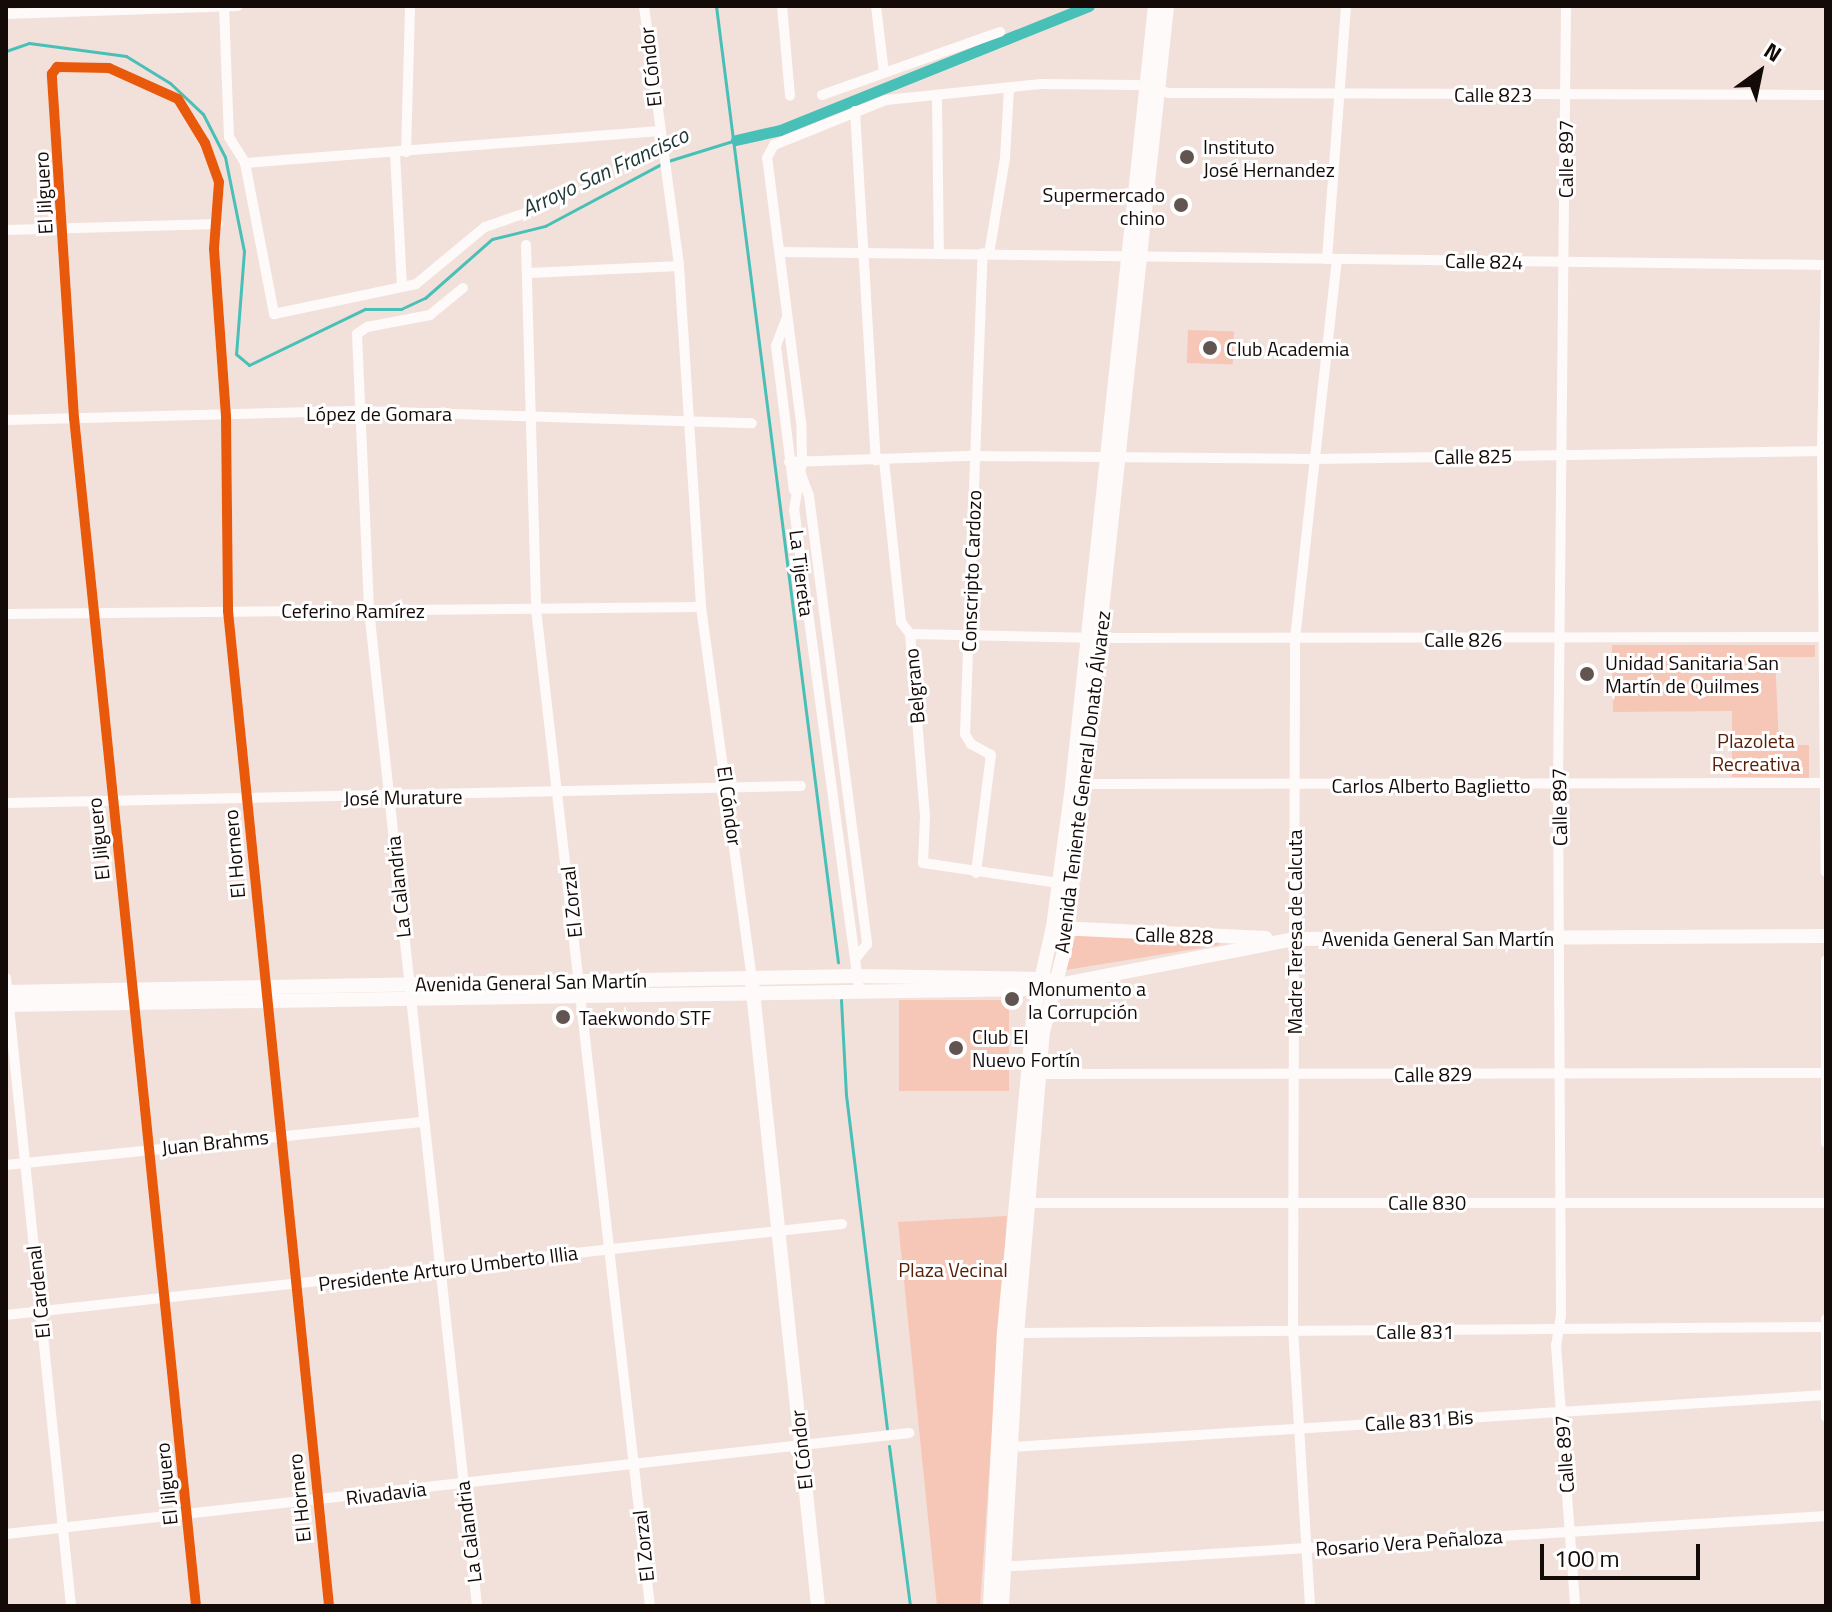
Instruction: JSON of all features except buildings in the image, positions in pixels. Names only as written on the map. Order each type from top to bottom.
[{"type":"main road","name":"Avenida Teniente General Donato Álvarez","points":[[1153,90],[1155,6]]},
{"type":"main road","name":"Avenida Teniente General Donato Álvarez","points":[[1060,928],[1059,883],[1093,638],[1153,90],[1167,6]]},
{"type":"main road","name":"Avenida Teniente General Donato Álvarez","points":[[1002,1606],[998,1568],[1010,1333],[1044,982],[1060,928],[1084,784],[1093,638]]},
{"type":"main road","name":"Calle 828","points":[[1060,928],[1295,939]]},
{"type":"main road","name":"Avenida General San Martín","points":[[7,995],[133,996],[859,982],[1044,982],[1295,939],[1826,936]]},
{"type":"main road","name":"Avenida Teniente General Donato Álvarez","points":[[990,1606],[998,1568],[1011,1447],[1010,1333],[1028,1203],[1040,1074],[1044,982]]},
{"type":"main road","name":"El Cóndor","points":[[752,984],[818,1606]]},
{"type":"street","points":[[6,14],[25,10],[238,6]]},
{"type":"street","points":[[402,287],[401,152],[410,6]]},
{"type":"street","name":"El Cóndor","points":[[644,6],[657,131],[669,184],[679,266],[701,607],[729,789],[752,984]]},
{"type":"street","points":[[782,6],[790,96]]},
{"type":"street","points":[[876,6],[884,73]]},
{"type":"street","name":"Madre Teresa de Calcuta","points":[[1310,1606],[1293,1330],[1295,638],[1315,459],[1332,259],[1346,6]]},
{"type":"street","name":"Calle 897","points":[[1566,6],[1558,784],[1561,938],[1558,1332],[1575,1606]]},
{"type":"street","points":[[224,7],[229,137],[245,163],[268,305],[280,316],[402,287],[431,275],[497,220],[537,209]]},
{"type":"street","points":[[822,95],[1000,32]]},
{"type":"street","name":"El Jilguero","points":[[184,104],[109,68],[54,68],[74,418],[91,612],[196,1606]]},
{"type":"street","name":"Calle 823","points":[[767,158],[774,145],[886,100],[937,98],[1051,84],[1153,90],[1340,94],[1826,95]]},
{"type":"street","name":"Conscripto Cardozo","points":[[976,873],[991,755],[971,744],[965,734],[974,456],[986,253],[1005,158],[1009,89]]},
{"type":"street","points":[[937,98],[939,251]]},
{"type":"street","name":"El Hornero","points":[[184,104],[219,182],[214,249],[226,417],[228,611],[329,1606]]},
{"type":"street","name":"Belgrano","points":[[855,111],[880,460],[901,622],[910,634],[926,866],[976,873]]},
{"type":"street","points":[[245,163],[657,131]]},
{"type":"street","name":"La Tijereta","points":[[767,158],[781,252],[802,461],[795,493],[824,752],[859,982]]},
{"type":"street","points":[[6,230],[218,224]]},
{"type":"street","name":"El Zorzal","points":[[526,245],[536,609],[650,1606]]},
{"type":"street","name":"Calle 824","points":[[781,252],[863,249],[1134,259],[1564,262],[1826,268]]},
{"type":"street","points":[[529,273],[679,266]]},
{"type":"street","points":[[1826,268],[1826,872]]},
{"type":"street","name":"La Calandria","points":[[463,288],[430,315],[360,330],[360,411],[369,610],[438,1269],[477,1606]]},
{"type":"street","points":[[787,317],[776,346],[795,493]]},
{"type":"street","name":"López de Gomara","points":[[6,420],[226,417],[360,411],[752,423]]},
{"type":"street","name":"Calle 825","points":[[1113,458],[1315,459],[1824,452]]},
{"type":"street","points":[[789,462],[974,456],[1113,458]]},
{"type":"street","points":[[801,474],[809,496],[854,865],[867,944],[856,958]]},
{"type":"street","name":"Ceferino Ramírez","points":[[6,614],[701,607]]},
{"type":"street","points":[[910,634],[1093,638]]},
{"type":"street","name":"Calle 826","points":[[1093,638],[1825,637]]},
{"type":"street","points":[[824,752],[840,752]]},
{"type":"street","name":"Carlos Alberto Baglietto","points":[[1084,784],[1826,783]]},
{"type":"street","name":"José Murature","points":[[6,803],[112,799],[559,795],[801,786]]},
{"type":"street","points":[[841,875],[854,865]]},
{"type":"street","points":[[976,873],[1059,883]]},
{"type":"street","points":[[1826,960],[1826,1143]]},
{"type":"street","name":"El Cardenal","points":[[7,995],[71,1606]]},
{"type":"street","name":"Calle 829","points":[[1040,1074],[1825,1073]]},
{"type":"street","name":"Juan Brahms","points":[[6,1165],[424,1122]]},
{"type":"street","name":"Calle 830","points":[[1028,1203],[1826,1203]]},
{"type":"street","name":"Presidente Arturo Umberto Illia","points":[[6,1315],[295,1286],[842,1224]]},
{"type":"street","points":[[1826,1319],[1826,1417]]},
{"type":"street","name":"Calle 831","points":[[1010,1333],[1293,1330],[1558,1332],[1826,1327]]},
{"type":"street","name":"Calle 831 Bis","points":[[1011,1447],[1825,1395]]},
{"type":"street","name":"Rivadavia","points":[[6,1534],[800,1448],[909,1433]]},
{"type":"street","name":"Rosario Vera Peñaloza","points":[[998,1568],[1826,1516]]},
{"type":"green space","name":"Club Academia","points":[[1188,330],[1234,332],[1233,365],[1187,363]]},
{"type":"green space","name":"Plazoleta Recreativa","points":[[1612,645],[1815,645],[1815,657],[1775,657],[1779,745],[1809,745],[1809,778],[1732,777],[1732,711],[1613,712]]},
{"type":"green space","points":[[1076,934],[1220,941],[1219,945],[1066,970]]},
{"type":"green space","name":"Club El Nuevo Fortín","points":[[899,1000],[1009,1000],[1009,1091],[899,1091]]},
{"type":"green space","name":"Plaza Vecinal","points":[[1007,1216],[980,1606],[937,1606],[898,1222]]},
{"type":"waterway","points":[[716,6],[838,962]]},
{"type":"waterway","name":"Arroyo San Francisco","points":[[736,140],[780,130],[1089,6]]},
{"type":"waterway","name":"Arroyo San Francisco","points":[[6,51],[29,43],[126,56],[170,83],[203,114],[225,157],[244,251],[236,354],[249,365],[365,309],[401,309],[425,298],[492,239],[545,226],[661,164]]},
{"type":"waterway","name":"Arroyo San Francisco","points":[[668,161],[736,140]]},
{"type":"waterway","points":[[841,1000],[846,1095],[887,1428]]},
{"type":"waterway","points":[[889,1446],[910,1606]]},
{"type":"cycle path","points":[[196,1606],[74,418],[52,74],[57,67],[109,68],[178,99],[205,143],[219,182],[214,249],[226,417],[228,611],[329,1606]]},
{"type":"place","name":"Instituto José Hernandez","points":[[1187,157]]},
{"type":"place","name":"Supermercado chino","points":[[1181,205]]},
{"type":"place","name":"Club Academia","points":[[1210,348]]},
{"type":"place","name":"Unidad Sanitaria San Martín de Quilmes","points":[[1587,674]]},
{"type":"place","name":"Monumento a la Corrupción","points":[[1012,999]]},
{"type":"place","name":"Taekwondo STF","points":[[563,1017]]},
{"type":"place","name":"Club El Nuevo Fortín","points":[[956,1048]]}]
